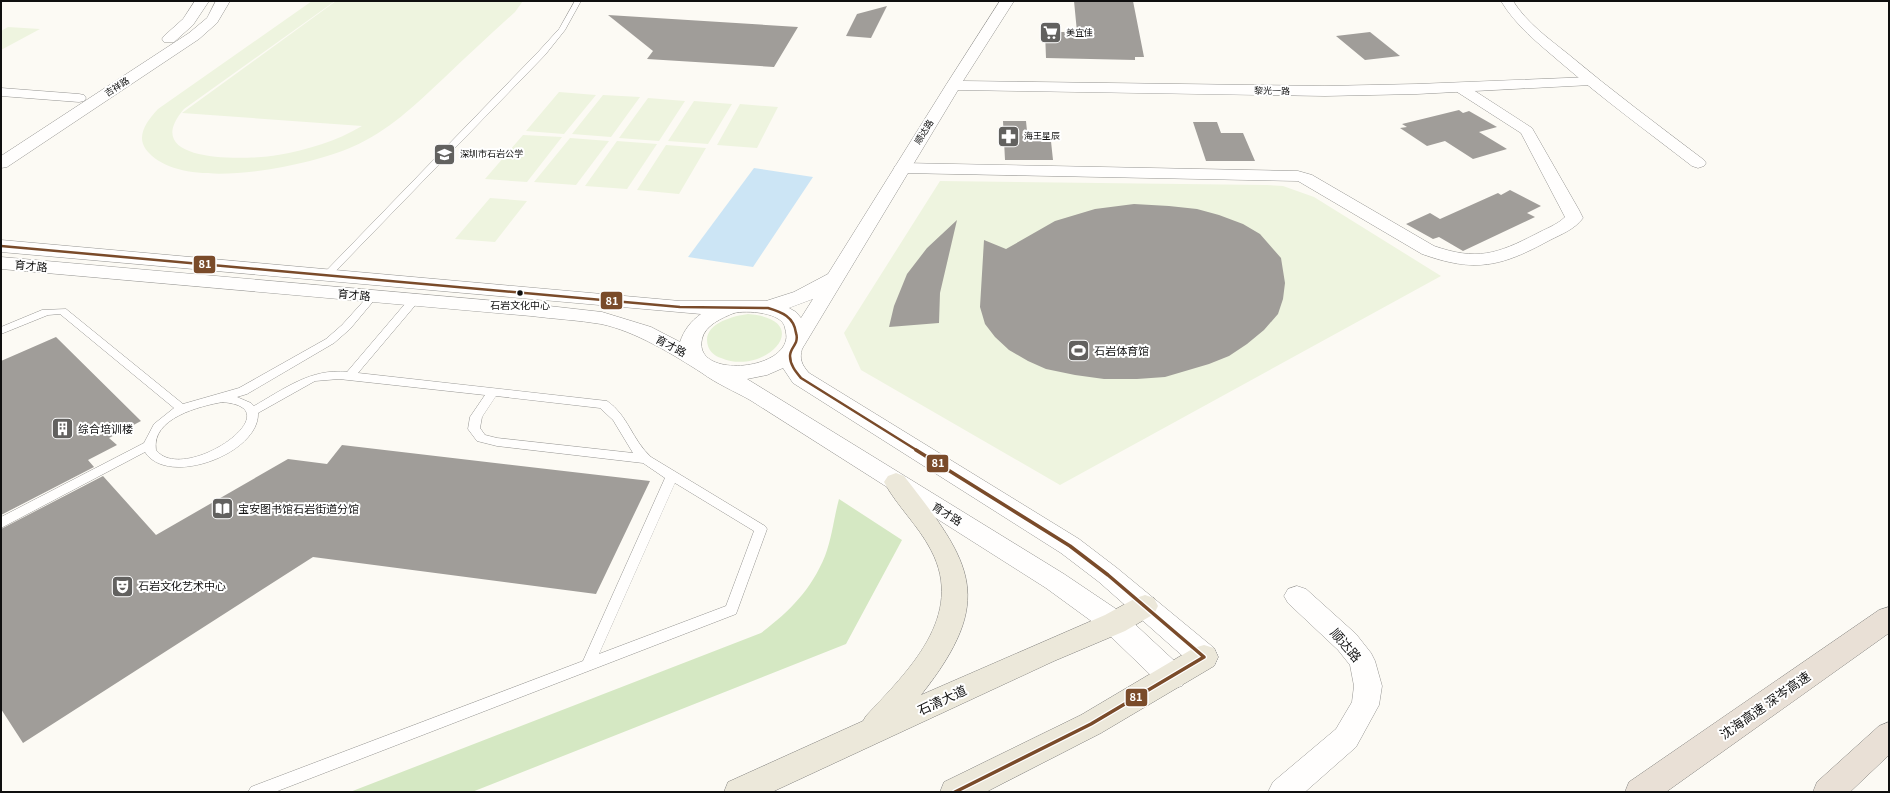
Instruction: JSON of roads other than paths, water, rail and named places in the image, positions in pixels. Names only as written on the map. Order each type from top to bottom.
[{"type":"highway","name":"沈海高速 深岑高速","points":[[1640,792],[1889,618]]},
{"type":"highway","points":[[1828,792],[1889,736]]},
{"type":"main road","points":[[869,733],[916,682],[929,664],[948,627],[956,603],[956,585],[952,569],[944,551],[936,536],[896,482]]},
{"type":"main road","name":"石清大道","points":[[739,792],[1044,653],[1114,623],[1145,606]]},
{"type":"main road","points":[[955,792],[1091,724],[1204,657]]},
{"type":"street","name":"吉祥路","points":[[1,147],[79,98],[174,35],[188,22],[202,1]]},
{"type":"street","name":"吉祥路","points":[[1,163],[194,36],[212,20],[222,1]]},
{"type":"street","name":"顺达路","points":[[704,364],[731,372],[744,373],[762,370],[778,362],[793,347],[902,168],[1007,1]]},
{"type":"street","points":[[1507,1],[1511,8],[1531,30],[1591,81],[1698,163]]},
{"type":"street","name":"黎光一路","points":[[954,85],[1325,91],[1591,81]]},
{"type":"street","points":[[902,168],[1298,176],[1306,178],[1428,250],[1442,256],[1461,260],[1482,261],[1499,258],[1568,224],[1574,218],[1571,210],[1527,132],[1520,125],[1459,87]]},
{"type":"street","points":[[1,92],[79,98]]},
{"type":"street","name":"育才路","points":[[1,246],[680,307],[736,307],[752,305],[768,307],[782,312],[792,320],[797,330],[790,362],[794,370],[801,378],[1070,546],[1145,606],[1204,657]]},
{"type":"street","name":"育才路","points":[[1,263],[531,310],[602,318],[644,332],[758,395],[1055,581],[1114,623],[1172,677]]},
{"type":"street","name":"顺达路","points":[[768,307],[791,302],[809,295],[833,277],[844,264]]},
{"type":"street","points":[[704,364],[691,350],[691,340],[696,329],[706,319],[720,311],[736,307]]},
{"type":"street","name":"顺达路","points":[[1283,792],[1346,738],[1365,705],[1368,686],[1362,661],[1347,642],[1298,596]]},
{"type":"lane","points":[[327,275],[542,53],[562,30],[578,1]]},
{"type":"lane","points":[[223,398],[237,400],[247,404],[252,411],[253,421],[248,431],[237,442],[206,458],[188,463],[172,463],[159,460],[151,454],[149,445],[152,435],[160,424],[182,409],[206,400],[223,398],[243,391],[330,342],[346,327],[373,296]]},
{"type":"lane","points":[[350,376],[414,300]]},
{"type":"lane","points":[[1,331],[46,312],[62,311],[182,409]]},
{"type":"lane","points":[[252,411],[313,378],[339,375],[602,404],[610,408],[617,416],[632,443],[645,459],[761,529],[731,610],[256,792]]},
{"type":"lane","points":[[493,392],[476,417],[474,429],[481,438],[497,442],[645,459]]},
{"type":"lane","points":[[1,523],[149,445]]},
{"type":"lane","points":[[588,664],[672,476]]},
{"type":"water","points":[[754,168],[813,177],[753,267],[688,257]]},
{"type":"place","name":"美宜佳","points":[[1050,33]]},
{"type":"place","name":"海王星辰","points":[[1008,136]]},
{"type":"place","name":"深圳市石岩公学","points":[[445,154]]},
{"type":"place","name":"石岩文化中心","points":[[520,293]]},
{"type":"place","name":"石岩体育馆","points":[[1078,351]]},
{"type":"place","name":"综合培训楼","points":[[63,429]]},
{"type":"place","name":"宝安图书馆石岩街道分馆","points":[[223,509]]},
{"type":"place","name":"石岩文化艺术中心","points":[[122,586]]}]
